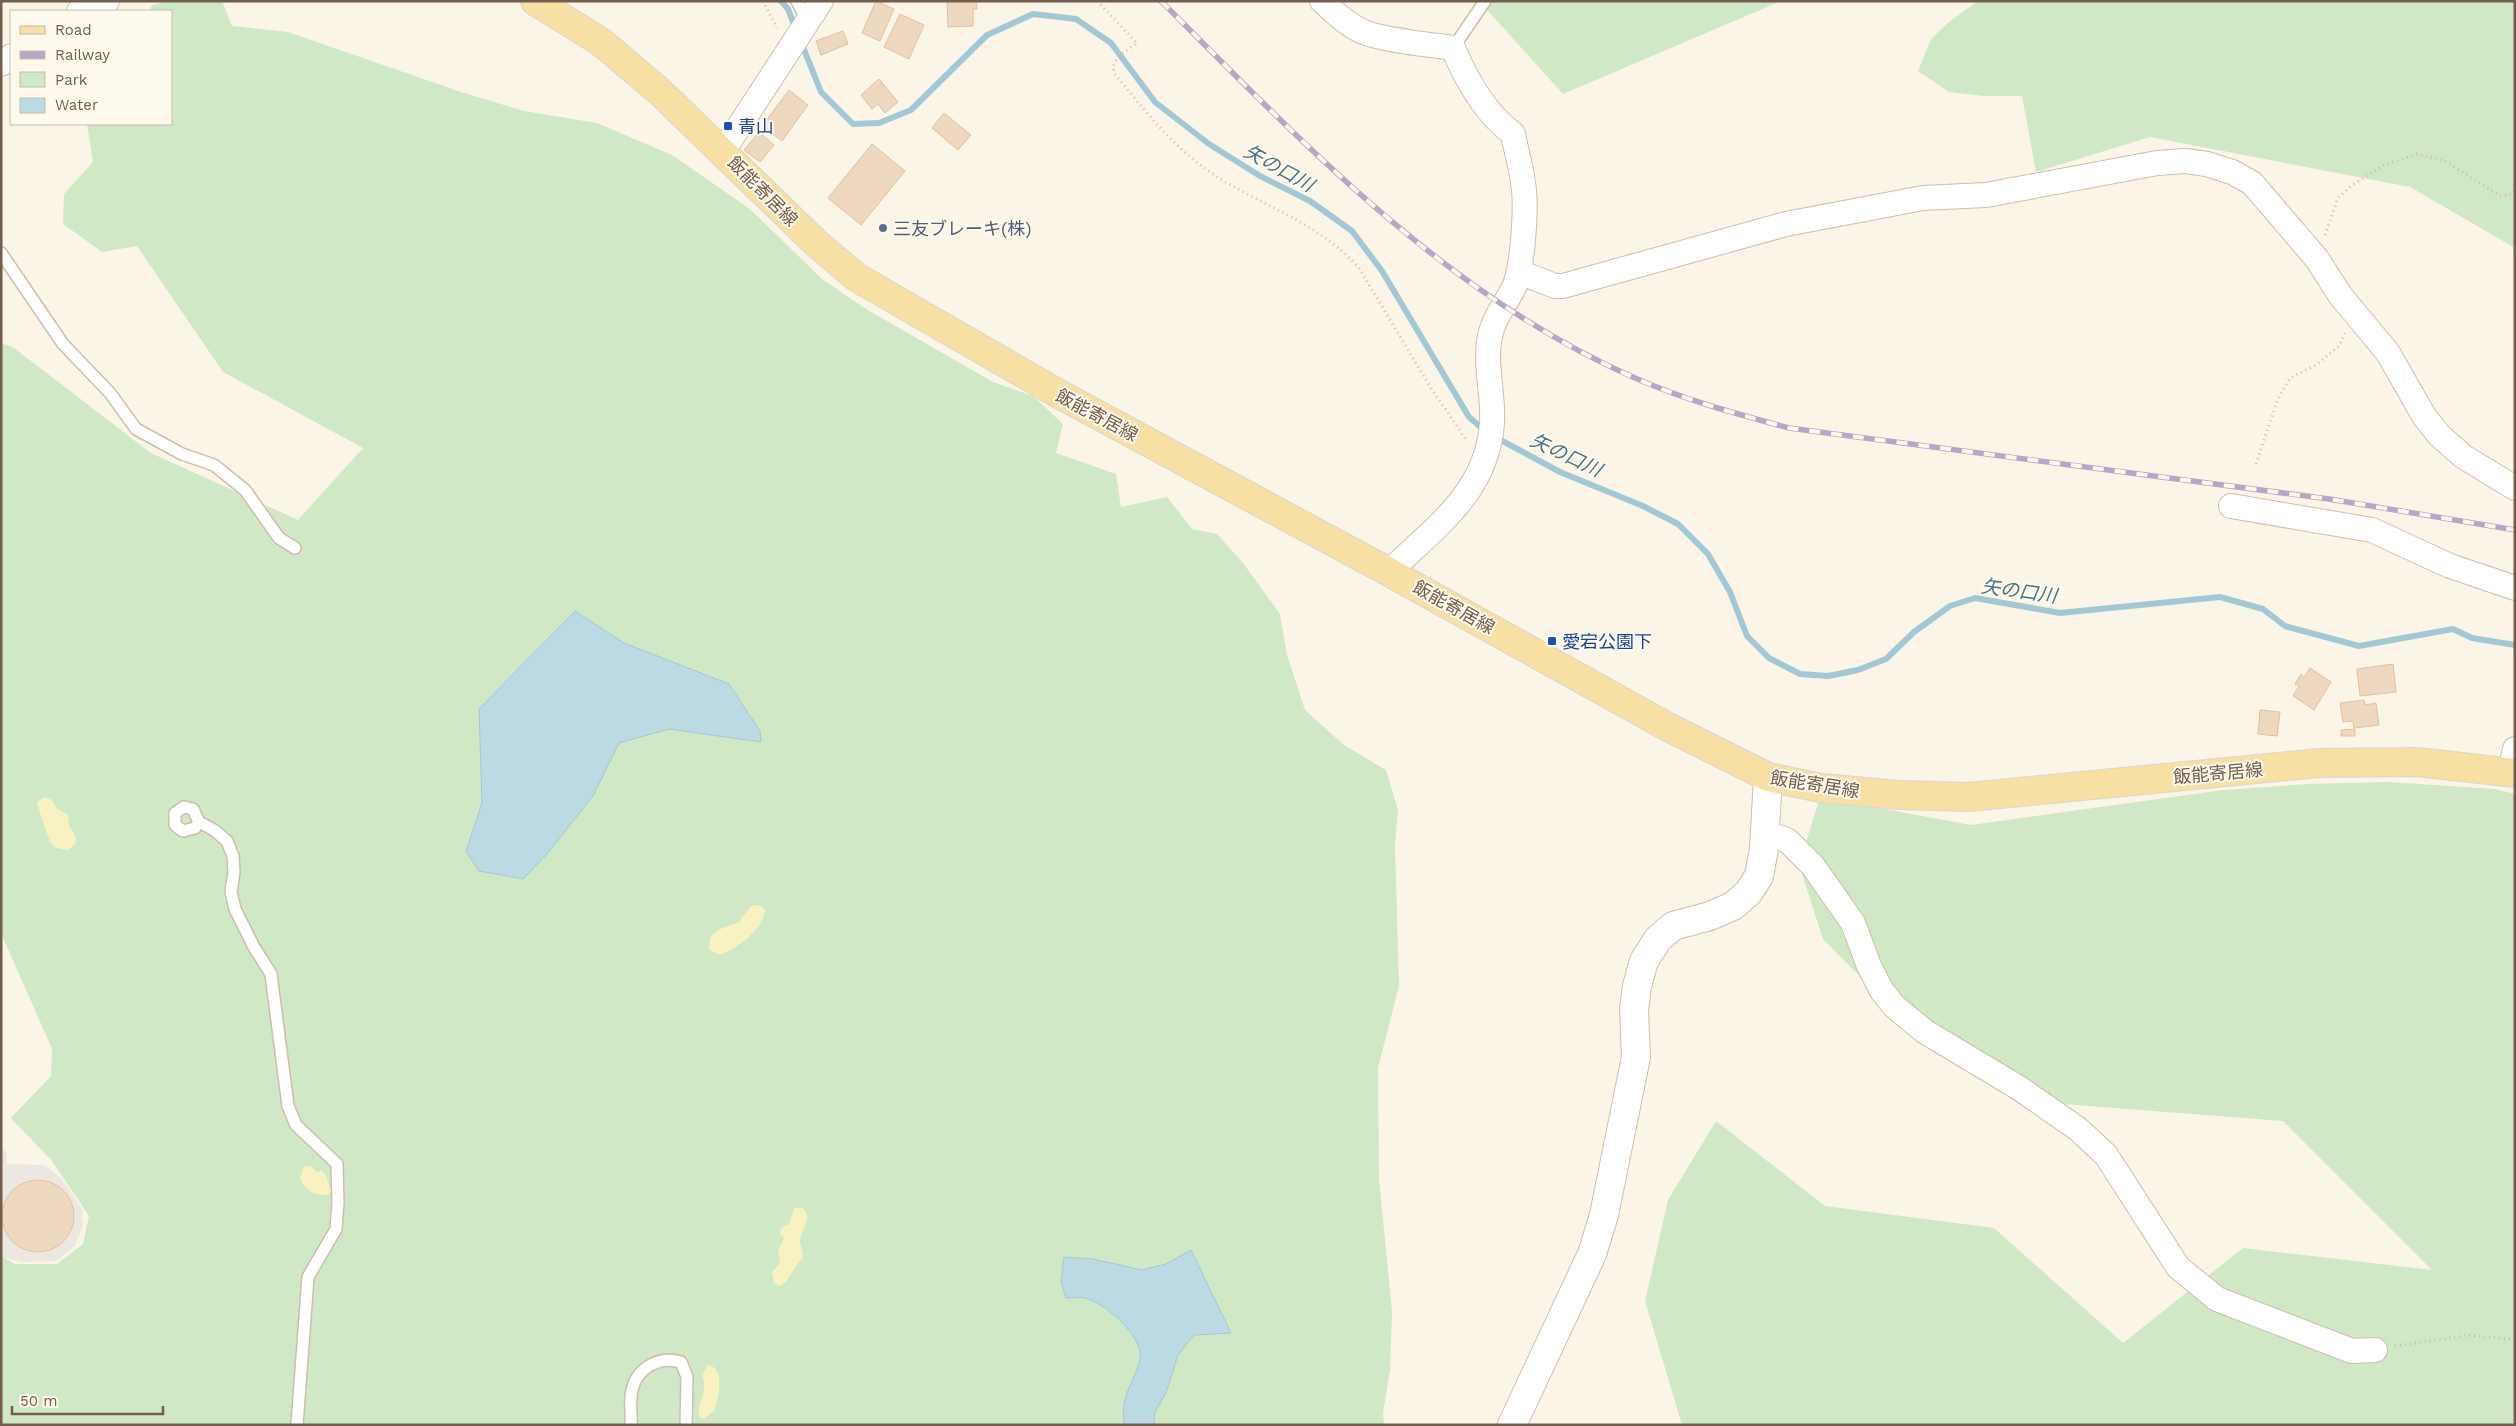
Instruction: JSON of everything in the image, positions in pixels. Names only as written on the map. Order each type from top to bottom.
[{"type":"main road","name":"飯能寄居線","points":[[535,1],[601,42],[658,90],[815,242],[864,282],[1059,394],[1389,572],[1668,728],[1768,777],[1821,788],[1889,794],[1969,796],[2319,763],[2417,762],[2513,765]]},
{"type":"street","points":[[82,10],[107,1]]},
{"type":"street","points":[[723,151],[821,1]]},
{"type":"street","points":[[1322,1],[1338,16],[1368,34],[1411,43],[1453,48],[1473,87],[1499,124],[1513,134],[1524,184],[1519,272],[1490,334],[1489,361],[1492,424],[1486,455],[1465,498],[1389,572]]},
{"type":"street","points":[[1519,272],[1555,286],[1563,286],[1786,224],[1923,198],[1986,194],[2120,169],[2186,161],[2207,164],[2232,172],[2252,183],[2317,259],[2354,311],[2388,353],[2424,416],[2439,435],[2464,456],[2515,488]]},
{"type":"street","points":[[2231,506],[2372,530],[2450,566],[2515,588]]},
{"type":"street","points":[[1512,1425],[1592,1254],[1604,1216],[1636,1057],[1634,1010],[1637,986],[1644,961],[1658,939],[1673,926],[1710,916],[1733,906],[1748,893],[1759,876],[1766,834],[1768,777]]},
{"type":"street","points":[[1766,834],[1788,840],[1814,866],[1852,923],[1869,966],[1882,991],[1894,1006],[1924,1031],[2012,1083],[2078,1129],[2106,1155],[2178,1267],[2217,1299],[2320,1337],[2352,1351],[2375,1350]]},
{"type":"lane","points":[[797,1],[807,24]]},
{"type":"lane","points":[[1453,48],[1485,1]]},
{"type":"lane","points":[[1,253],[63,344],[110,393],[136,429],[182,454],[214,465],[245,490],[279,538],[295,548]]},
{"type":"lane","points":[[199,822],[214,830],[227,841],[233,856],[234,872],[231,892],[235,909],[254,947],[271,974],[288,1106],[296,1126],[337,1164],[338,1203],[336,1229],[308,1277],[297,1425]]},
{"type":"lane","points":[[631,1425],[631,1396],[636,1381],[644,1369],[656,1361],[670,1359],[682,1362],[687,1377],[686,1425]]},
{"type":"path","points":[[1097,1],[1137,43],[1116,59],[1112,68],[1114,73],[1168,138],[1205,168],[1315,230],[1344,252],[1359,268],[1460,432],[1486,455]]},
{"type":"path","points":[[2317,259],[2338,198],[2350,186],[2384,165],[2417,154],[2445,161],[2500,196],[2512,194],[2515,180]]},
{"type":"path","points":[[2256,464],[2276,402],[2290,378],[2316,365],[2340,346],[2354,311]]},
{"type":"path","points":[[2375,1350],[2422,1340],[2469,1335],[2515,1340]]},
{"type":"shaded area","points":[[4,1149],[7,1154],[7,1164],[45,1165],[62,1179],[82,1209],[83,1225],[75,1246],[56,1261],[23,1262],[1,1257],[1,1150]]},
{"type":"green space","points":[[169,1],[222,1],[232,26],[288,32],[461,92],[524,111],[597,123],[672,155],[750,209],[822,279],[866,309],[993,382],[1033,396],[1063,424],[1056,453],[1116,474],[1121,507],[1167,497],[1192,529],[1217,534],[1243,563],[1280,614],[1287,655],[1305,710],[1344,745],[1386,770],[1398,810],[1395,845],[1399,986],[1378,1068],[1379,1179],[1392,1311],[1390,1370],[1383,1413],[1384,1425],[1,1425],[1,1256],[15,1264],[57,1264],[83,1244],[89,1216],[52,1161],[11,1118],[51,1076],[52,1049],[1,933],[1,343],[14,348],[151,453],[298,520],[363,448],[223,372],[137,246],[102,252],[63,224],[64,194],[93,162],[87,125],[172,125],[172,10],[150,10],[152,5]]},
{"type":"green space","points":[[1479,1],[1781,1],[1563,94]]},
{"type":"green space","points":[[1978,1],[2515,1],[2515,248],[2410,187],[2150,137],[2036,172],[2022,96],[1984,96],[1949,92],[1918,71],[1931,39],[1950,21]]},
{"type":"green space","points":[[2387,782],[2495,789],[2515,794],[2515,1425],[1682,1425],[1645,1301],[1668,1200],[1716,1121],[1825,1206],[1994,1228],[2123,1343],[2243,1248],[2432,1270],[2283,1121],[2049,1103],[1881,998],[1823,939],[1799,865],[1820,797],[1971,825],[2223,790],[2309,784]]},
{"type":"sand","points":[[45,797],[52,800],[56,808],[68,815],[69,825],[76,837],[75,844],[68,850],[56,848],[50,842],[37,802]]},
{"type":"sand","points":[[760,905],[765,910],[760,924],[742,943],[720,955],[709,950],[710,938],[718,930],[739,922],[751,906]]},
{"type":"sand","points":[[304,1166],[312,1167],[317,1172],[322,1171],[326,1175],[331,1191],[328,1195],[315,1193],[305,1186],[300,1178]]},
{"type":"sand","points":[[794,1208],[803,1208],[807,1216],[800,1240],[803,1256],[785,1283],[779,1286],[774,1283],[772,1272],[780,1263],[778,1251],[784,1238],[780,1234],[781,1228],[789,1224]]},
{"type":"sand","points":[[708,1365],[714,1367],[717,1372],[719,1385],[714,1411],[704,1419],[699,1417],[699,1411],[704,1392],[702,1375]]},
{"type":"water","points":[[575,611],[624,643],[729,684],[760,731],[761,742],[669,729],[619,743],[593,796],[547,854],[523,879],[479,871],[466,851],[482,803],[479,709]]},
{"type":"water","points":[[1191,1250],[1231,1333],[1194,1335],[1178,1355],[1166,1393],[1155,1412],[1154,1425],[1124,1425],[1124,1405],[1140,1358],[1140,1350],[1136,1340],[1112,1313],[1085,1298],[1066,1298],[1061,1281],[1064,1257],[1093,1259],[1142,1270],[1166,1264]]},
{"type":"building","points":[[876,1],[894,9],[880,41],[862,33]]},
{"type":"building","points":[[947,1],[976,1],[977,9],[973,9],[973,26],[948,27]]},
{"type":"building","points":[[900,14],[924,25],[909,59],[884,47]]},
{"type":"building","points":[[843,31],[848,44],[821,55],[816,41]]},
{"type":"building","points":[[879,79],[898,102],[885,113],[878,104],[872,109],[861,95]]},
{"type":"building","points":[[789,90],[808,105],[782,141],[762,126]]},
{"type":"building","points":[[944,113],[971,135],[958,150],[932,128]]},
{"type":"building","points":[[759,132],[774,145],[760,162],[744,150]]},
{"type":"building","points":[[872,144],[905,171],[861,225],[828,198]]},
{"type":"building","points":[[2393,664],[2396,692],[2360,696],[2357,669]]},
{"type":"building","points":[[2310,668],[2331,682],[2314,710],[2293,696],[2299,686],[2295,684],[2301,674],[2304,677]]},
{"type":"building","points":[[2364,700],[2365,705],[2376,703],[2379,725],[2354,728],[2353,721],[2343,722],[2340,703]]},
{"type":"building","points":[[2260,710],[2280,712],[2277,736],[2258,734]]},
{"type":"building","points":[[2355,729],[2355,736],[2341,736],[2341,730]]},
{"type":"building","points":[[45,1180],[64,1190],[72,1202],[74,1216],[72,1230],[64,1242],[52,1250],[31,1252],[12,1242],[4,1230],[2,1209],[12,1190],[24,1182]]},
{"type":"waterway","name":"矢の口川","points":[[781,1],[788,9],[796,30]]},
{"type":"waterway","name":"矢の口川","points":[[801,42],[821,92],[853,124],[879,123],[911,110],[987,35],[1033,14],[1076,19],[1111,43],[1155,102],[1209,144],[1260,176],[1310,201],[1352,231],[1382,271],[1469,417],[1486,432]]},
{"type":"waterway","name":"矢の口川","points":[[1495,437],[1560,472],[1643,506],[1678,524],[1708,554],[1730,592],[1747,636],[1769,658],[1800,674],[1828,676],[1858,670],[1886,659],[1914,632],[1950,606],[1975,598],[2060,613],[2220,597],[2263,609],[2285,626],[2359,646],[2453,629],[2472,638],[2515,645]]},
{"type":"railway","points":[[1161,1],[1324,161],[1381,212],[1440,260],[1501,304],[1566,344],[1654,386],[1711,406],[1789,428],[2329,499],[2515,530]]},
{"type":"place","name":"青山","points":[[728,126]]},
{"type":"place","name":"三友ブレーキ(株)","points":[[883,228]]},
{"type":"place","name":"愛宕公園下","points":[[1552,641]]}]
